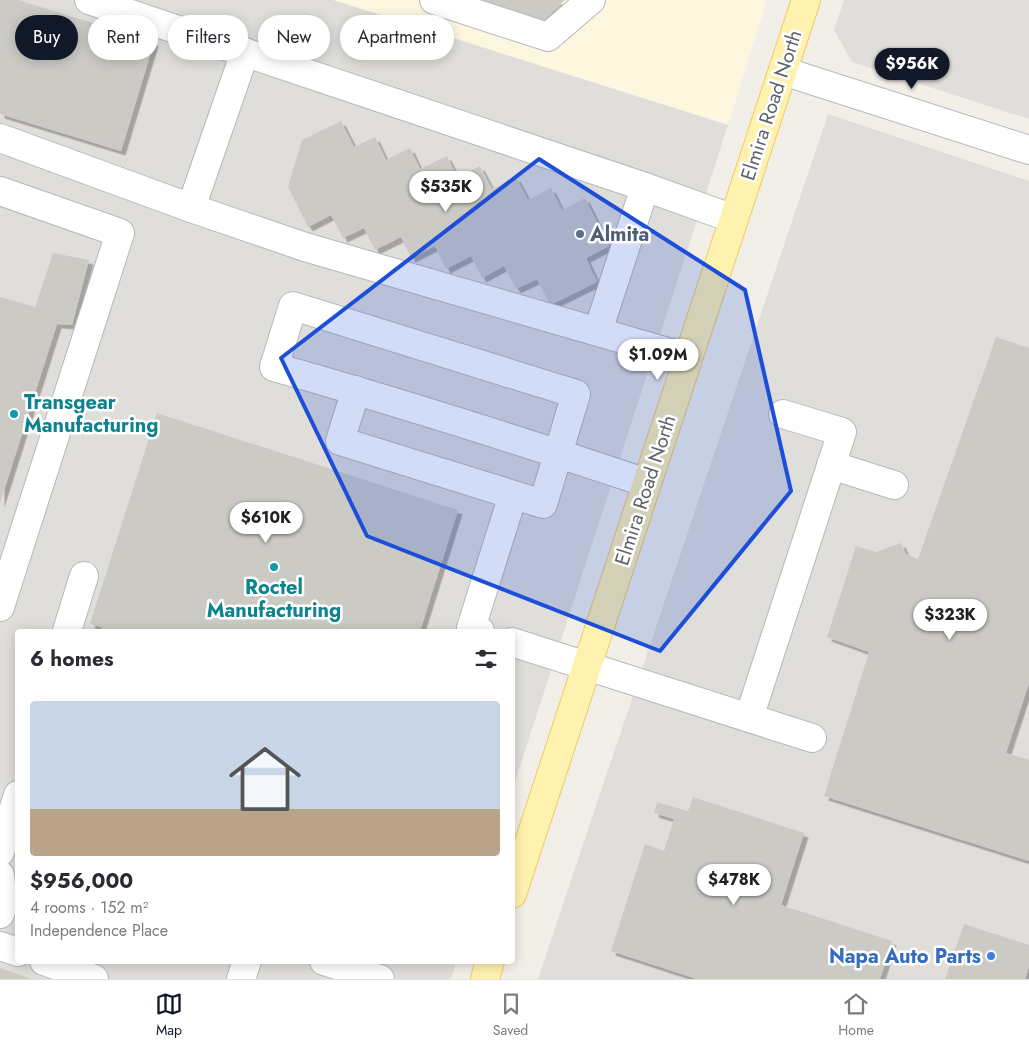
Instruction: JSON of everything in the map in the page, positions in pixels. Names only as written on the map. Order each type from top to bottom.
[{"type":"main road","name":"Elmira Road North","points":[[515,885],[806,0]]},
{"type":"main road","points":[[485,979],[489,964]]},
{"type":"street","points":[[89,0],[168,26]]},
{"type":"street","points":[[434,0],[548,37],[591,0]]},
{"type":"street","points":[[248,53],[646,187],[734,219]]},
{"type":"street","points":[[191,208],[242,60]]},
{"type":"street","points":[[783,71],[1029,150]]},
{"type":"street","points":[[0,138],[191,208],[305,247],[688,358]]},
{"type":"street","points":[[598,331],[646,187]]},
{"type":"street","points":[[0,192],[120,233],[0,607]]},
{"type":"street","points":[[356,390],[340,441],[543,504],[559,454],[576,394],[293,306],[274,367],[356,390],[559,454],[647,483]]},
{"type":"street","points":[[749,718],[842,432],[783,414]]},
{"type":"street","points":[[831,465],[894,485]]},
{"type":"street","points":[[473,629],[470,628],[513,495]]},
{"type":"street","points":[[68,629],[84,576]]},
{"type":"street","points":[[515,643],[812,738]]},
{"type":"street","points":[[0,852],[15,804]]},
{"type":"street","points":[[0,858],[15,862]]},
{"type":"street","points":[[0,875],[3,905],[0,914]]},
{"type":"street","points":[[0,946],[15,951]]},
{"type":"street","points":[[52,964],[94,979]]},
{"type":"street","points":[[241,979],[246,964]]},
{"type":"street","points":[[333,964],[380,979]]},
{"type":"highlighted area","points":[[539,159],[745,290],[791,491],[660,651],[367,536],[281,358]]},
{"type":"shaded area","points":[[0,0],[333,0],[380,15],[340,15],[340,60],[454,60],[454,38],[728,125],[515,782],[515,629],[15,629],[15,964],[455,964],[451,979],[0,979]]},
{"type":"shaded area","points":[[333,0],[767,0],[728,125],[454,38],[454,15],[380,15]]},
{"type":"shaded area","points":[[844,0],[1029,0],[1029,119],[852,62],[834,30]]},
{"type":"shaded area","points":[[828,114],[1029,181],[1029,979],[538,979]]},
{"type":"building","points":[[0,0],[18,0],[67,15],[15,15],[15,60],[78,60],[78,19],[88,22],[88,60],[149,60],[121,151],[0,114]]},
{"type":"building","points":[[475,0],[565,0],[540,23]]},
{"type":"building","points":[[341,121],[354,147],[375,137],[386,160],[410,148],[420,169],[447,156],[457,177],[480,166],[492,189],[516,177],[528,200],[551,188],[562,210],[585,198],[609,246],[586,258],[597,282],[550,305],[537,279],[516,289],[504,266],[482,278],[471,256],[446,269],[435,246],[411,258],[401,237],[375,250],[364,228],[343,238],[331,215],[308,227],[288,187],[302,140]]},
{"type":"building","name":"Transgear Manufacturing","points":[[53,253],[89,260],[72,325],[57,324],[0,503],[0,297],[35,307]]},
{"type":"building","points":[[996,337],[1029,348],[1029,683],[1006,753],[1029,760],[1029,861],[824,796],[869,652],[827,637],[856,546],[876,552],[901,543],[906,554],[918,559]]},
{"type":"building","name":"Roctel Manufacturing","points":[[157,413],[458,510],[421,629],[101,629],[102,627],[90,624]]},
{"type":"building","points":[[693,797],[804,833],[781,905],[892,941],[880,979],[697,979],[611,951],[645,844],[664,851],[674,819],[654,813],[657,802],[688,811]]},
{"type":"building","name":"Napa Auto Parts","points":[[964,924],[1029,945],[1029,966],[1025,979],[945,979]]},
{"type":"building","points":[[0,968],[32,979],[0,979]]},
{"type":"place","name":"Almita","points":[[580,234]]},
{"type":"place","name":"Transgear Manufacturing","points":[[14,414]]},
{"type":"place","name":"Roctel Manufacturing","points":[[274,567]]},
{"type":"place","name":"Napa Auto Parts","points":[[991,956]]}]
